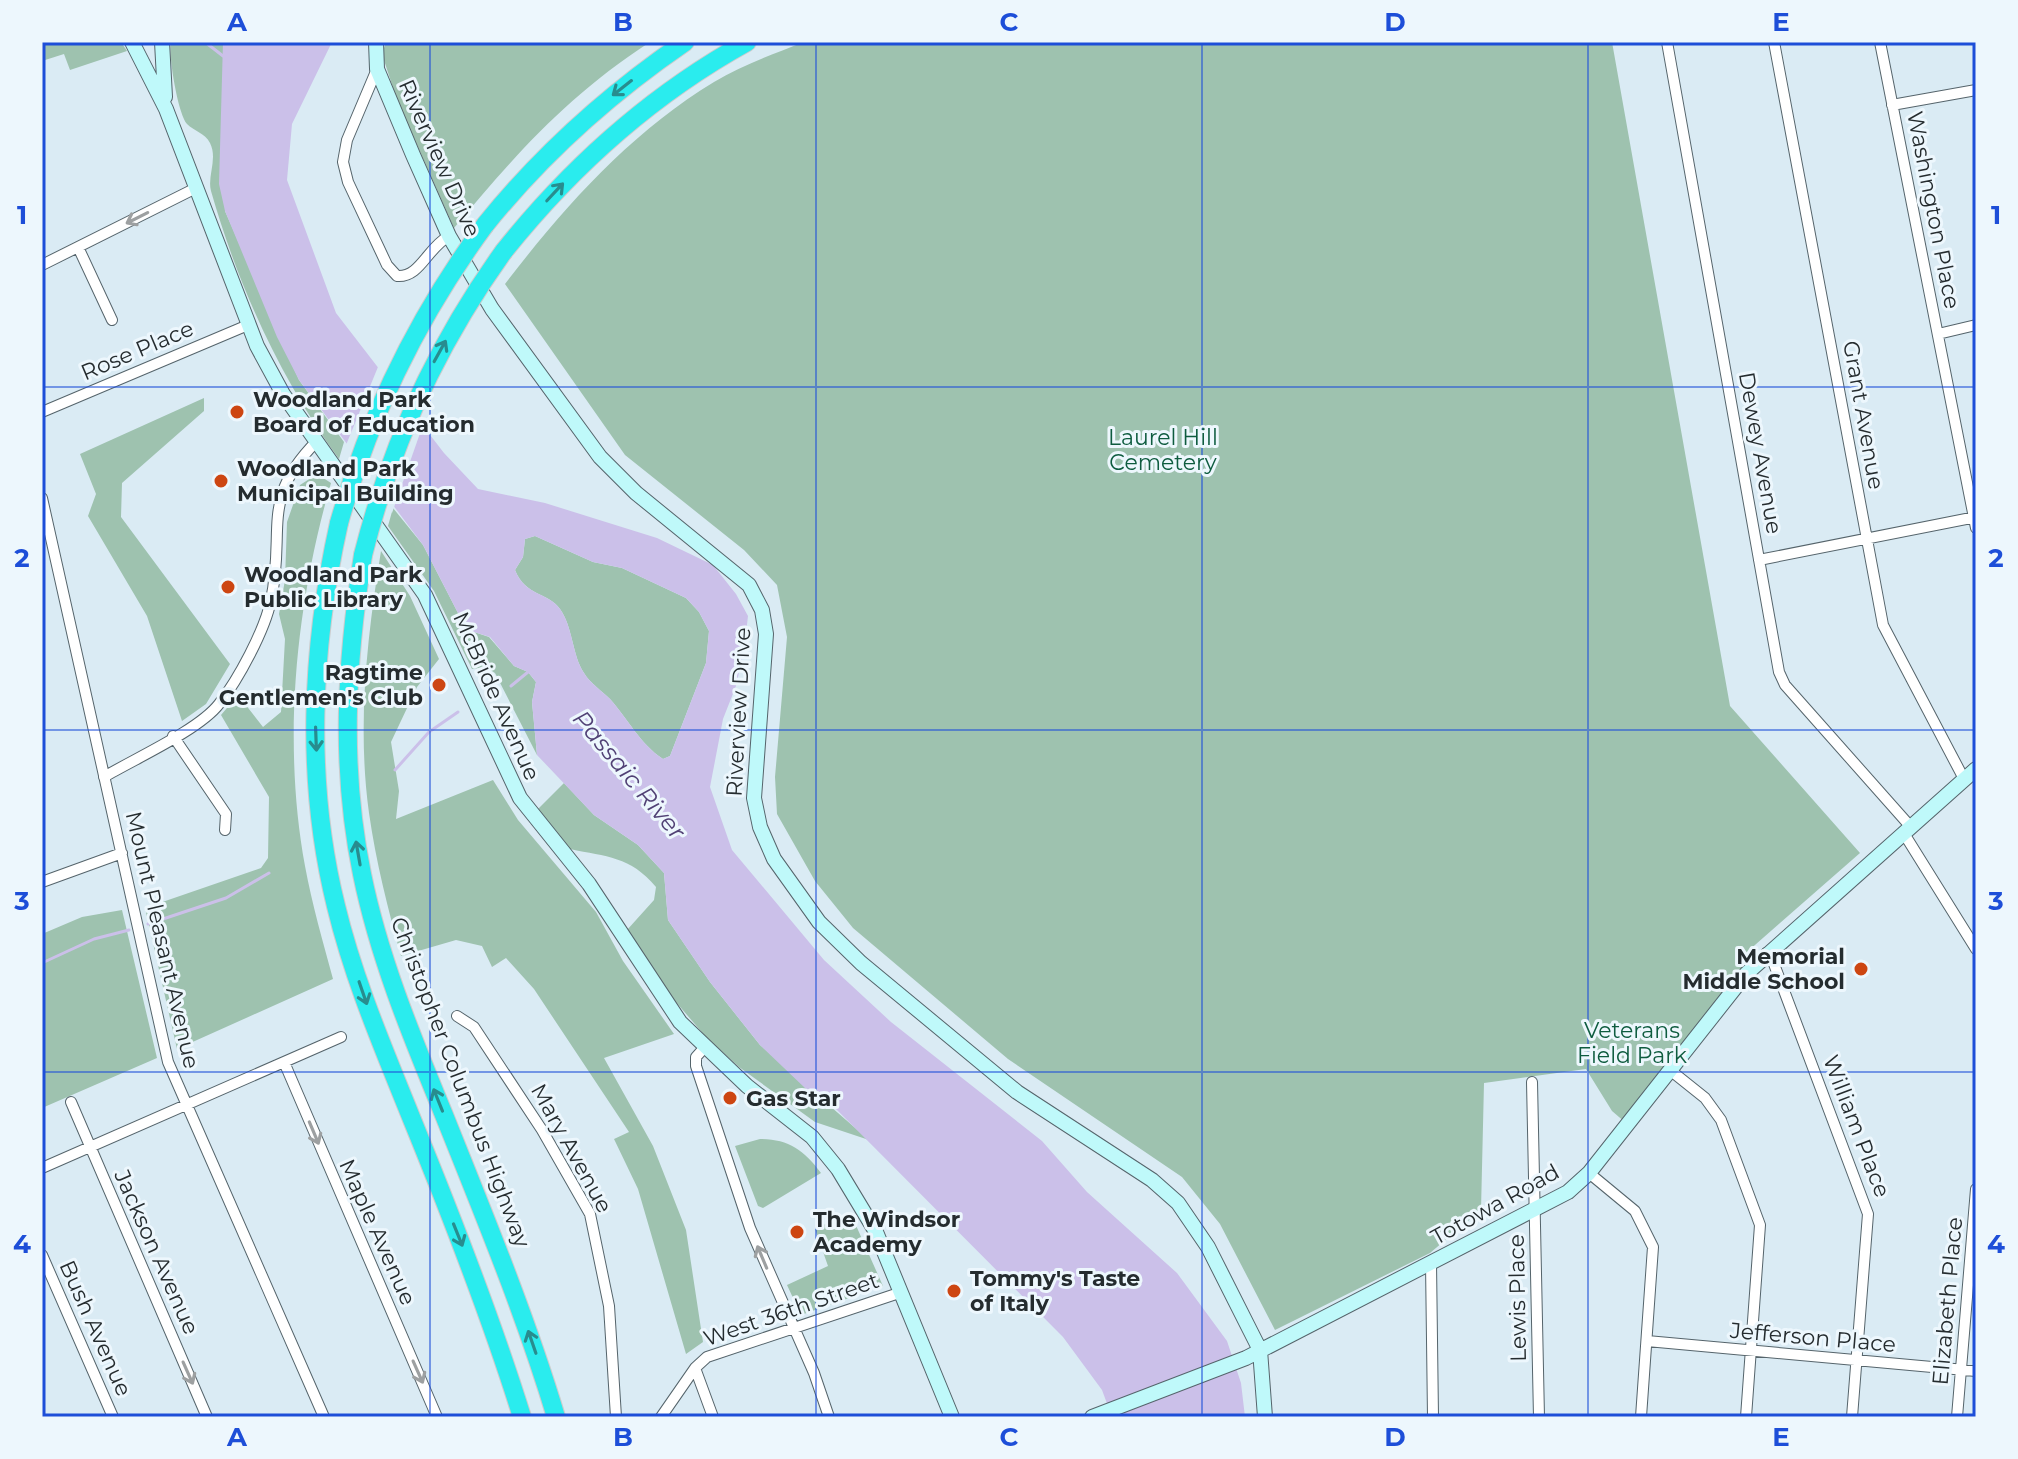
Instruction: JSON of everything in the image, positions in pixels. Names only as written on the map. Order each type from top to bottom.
[{"type":"highway","points":[[522,1417],[472,1270],[368,1007],[345,939],[329,873],[316,762],[316,690],[321,620],[339,523],[370,428],[397,367],[440,289],[485,225],[525,177],[575,128],[629,82],[685,42]]},
{"type":"highway","name":"Christopher Columbus Highway","points":[[556,1417],[509,1278],[396,991],[362,873],[348,775],[350,642],[363,555],[389,466],[419,392],[450,332],[504,251],[565,181],[613,135],[668,92],[747,42]]},
{"type":"main road","name":"McBride Avenue","points":[[132,42],[166,109],[248,325],[283,394],[425,595],[520,798],[589,884],[672,1010],[705,1047],[825,1150],[862,1204],[902,1292],[952,1417]]},
{"type":"main road","points":[[144,65],[154,42]]},
{"type":"main road","name":"McBride Avenue","points":[[162,42],[166,109]]},
{"type":"main road","name":"Riverview Drive","points":[[376,42],[377,69],[449,236],[492,309],[600,457],[636,493],[731,567],[756,595],[766,634],[754,762],[756,813],[766,843],[796,892],[846,950],[975,1059],[1035,1105],[1166,1190],[1198,1229],[1260,1350]]},
{"type":"main road","name":"Totowa Road","points":[[1098,1414],[1242,1359],[1568,1192],[1589,1173],[1725,998],[1766,953],[1976,769]]},
{"type":"main road","points":[[1260,1350],[1265,1417]]},
{"type":"street","name":"Dewey Avenue","points":[[1667,42],[1782,679],[1907,829]]},
{"type":"street","name":"Grant Avenue","points":[[1774,42],[1886,635],[1964,779]]},
{"type":"street","name":"Washington Place","points":[[1880,42],[1975,521]]},
{"type":"street","points":[[377,69],[344,151],[348,182],[387,265],[397,276],[411,274],[435,244],[449,236]]},
{"type":"street","points":[[1892,105],[1976,90]]},
{"type":"street","points":[[42,265],[196,188]]},
{"type":"street","points":[[78,247],[112,320]]},
{"type":"street","name":"Rose Place","points":[[42,412],[248,325]]},
{"type":"street","points":[[1938,334],[1976,325]]},
{"type":"street","points":[[104,777],[204,718],[220,703],[260,632],[273,589],[282,488],[293,467],[317,441]]},
{"type":"street","name":"Mount Pleasant Avenue","points":[[42,498],[45,527],[122,853],[163,1045],[186,1105],[324,1417]]},
{"type":"street","points":[[1759,560],[1975,521]]},
{"type":"street","points":[[173,736],[226,814],[225,830]]},
{"type":"street","points":[[1907,829],[1976,949]]},
{"type":"street","points":[[42,882],[122,853]]},
{"type":"street","name":"William Place","points":[[1766,953],[1774,964],[1866,1204],[1869,1224],[1852,1417]]},
{"type":"street","name":"Mary Avenue","points":[[457,1016],[474,1027],[483,1040],[542,1130],[590,1214],[609,1306],[616,1417]]},
{"type":"street","points":[[42,1168],[341,1037]]},
{"type":"street","points":[[705,1047],[696,1057],[696,1066],[750,1228],[829,1417]]},
{"type":"street","name":"Maple Avenue","points":[[284,1062],[437,1417]]},
{"type":"street","points":[[1670,1070],[1705,1098],[1721,1120],[1756,1211],[1762,1235],[1746,1417]]},
{"type":"street","name":"Lewis Place","points":[[1532,1082],[1539,1417]]},
{"type":"street","name":"Jackson Avenue","points":[[71,1102],[207,1417]]},
{"type":"street","points":[[1589,1173],[1635,1211],[1649,1236],[1654,1256],[1641,1417]]},
{"type":"street","name":"Elizabeth Place","points":[[1957,1417],[1976,1189]]},
{"type":"street","name":"Bush Avenue","points":[[42,1255],[113,1417]]},
{"type":"street","points":[[1431,1263],[1433,1417]]},
{"type":"street","name":"West 36th Street","points":[[695,1368],[707,1357],[902,1292]]},
{"type":"street","name":"Jefferson Place","points":[[1647,1341],[1976,1371]]},
{"type":"street","points":[[661,1417],[695,1368]]},
{"type":"street","points":[[695,1368],[713,1417]]},
{"type":"green space","points":[[42,42],[121,42],[127,51],[70,70],[64,54],[42,61]]},
{"type":"green space","points":[[171,42],[223,42],[225,211],[299,380],[344,442],[339,459],[280,365],[248,297],[211,191],[213,155],[210,143],[187,124],[180,109],[172,71]]},
{"type":"green space","points":[[386,42],[650,42],[568,105],[499,175],[454,228],[397,100],[382,54]]},
{"type":"green space","name":"Laurel Hill Cemetery","points":[[804,42],[1612,42],[1730,706],[1860,853],[1747,952],[1753,960],[1626,1123],[1612,1111],[1586,1069],[1484,1083],[1481,1210],[1430,1253],[1275,1330],[1220,1224],[1182,1177],[1008,1059],[853,928],[815,881],[777,814],[775,777],[787,637],[777,585],[744,550],[625,455],[505,284],[600,173],[654,124],[725,76]]},
{"type":"green space","points":[[204,398],[204,411],[122,483],[121,517],[230,664],[206,704],[182,721],[147,616],[88,516],[96,494],[80,454]]},
{"type":"green space","points":[[317,474],[331,483],[301,624],[296,673],[294,770],[305,866],[333,979],[177,1049],[145,908],[261,868],[268,858],[269,797],[221,715],[238,695],[263,727],[281,712],[285,639],[279,614],[285,580],[287,522],[300,485]]},
{"type":"green space","points":[[393,508],[423,545],[458,613],[471,631],[489,637],[514,666],[528,672],[536,682],[532,702],[537,755],[495,673],[486,667],[472,669],[434,591],[388,526]]},
{"type":"green space","points":[[535,536],[593,562],[622,568],[686,598],[699,612],[709,631],[706,663],[670,756],[663,759],[648,746],[610,699],[589,680],[580,666],[568,624],[560,609],[520,579],[515,570],[523,557],[525,539]]},
{"type":"green space","points":[[381,551],[410,596],[439,659],[417,687],[391,742],[399,791],[396,819],[493,780],[518,820],[596,912],[623,961],[674,1034],[604,1058],[653,1146],[686,1230],[703,1342],[686,1354],[638,1189],[614,1139],[629,1132],[534,989],[506,958],[492,967],[482,946],[456,940],[401,956],[383,885],[365,780],[365,682]]},
{"type":"green space","points":[[564,783],[594,815],[638,845],[664,873],[668,920],[710,982],[760,1045],[869,1140],[815,1122],[739,1067],[706,1037],[669,994],[627,930],[654,900],[656,887],[627,863],[570,849],[538,809]]},
{"type":"green space","points":[[122,910],[157,1058],[42,1108],[42,934],[82,917]]},
{"type":"green space","points":[[760,1139],[795,1147],[821,1173],[763,1208],[758,1206],[735,1146]]},
{"type":"green space","points":[[850,1212],[883,1286],[801,1315],[787,1285],[828,1266],[815,1229]]},
{"type":"water","name":"Passaic River","points":[[223,42],[332,42],[292,124],[287,180],[336,313],[444,453],[478,489],[545,503],[657,538],[713,565],[736,594],[748,616],[736,686],[723,719],[710,787],[732,850],[824,960],[891,1022],[1042,1141],[1087,1192],[1177,1273],[1227,1341],[1241,1383],[1245,1417],[1112,1417],[1102,1390],[1063,1337],[835,1108],[805,1088],[760,1045],[710,982],[668,920],[664,873],[638,845],[594,815],[537,755],[532,702],[536,682],[528,672],[514,666],[490,637],[471,631],[458,613],[423,545],[299,380],[277,337],[225,211],[219,184]],"holes":[[[535,536],[593,562],[622,568],[686,598],[699,612],[709,631],[706,663],[670,756],[663,759],[587,677],[580,666],[568,624],[560,609],[525,585],[515,570],[523,557],[525,539]]]},
{"type":"pier","points":[[380,362],[425,419],[392,513],[344,450]]},
{"type":"waterway","points":[[205,42],[223,56]]},
{"type":"waterway","points":[[511,686],[528,672]]},
{"type":"waterway","points":[[395,770],[429,732],[458,712]]},
{"type":"waterway","points":[[148,924],[226,898],[269,873]]},
{"type":"waterway","points":[[42,963],[94,939],[129,930]]},
{"type":"place","name":"Woodland Park Board of Education","points":[[237,412]]},
{"type":"place","name":"Woodland Park Municipal Building","points":[[221,481]]},
{"type":"place","name":"Woodland Park Public Library","points":[[228,587]]},
{"type":"place","name":"Ragtime Gentlemen's Club","points":[[439,685]]},
{"type":"place","name":"Memorial Middle School","points":[[1861,969]]},
{"type":"place","name":"Gas Star","points":[[730,1098]]},
{"type":"place","name":"The Windsor Academy","points":[[797,1232]]},
{"type":"place","name":"Tommy's Taste of Italy","points":[[954,1291]]},
{"type":"park label","name":"Veterans Field Park","points":[[1632,1042]]}]
